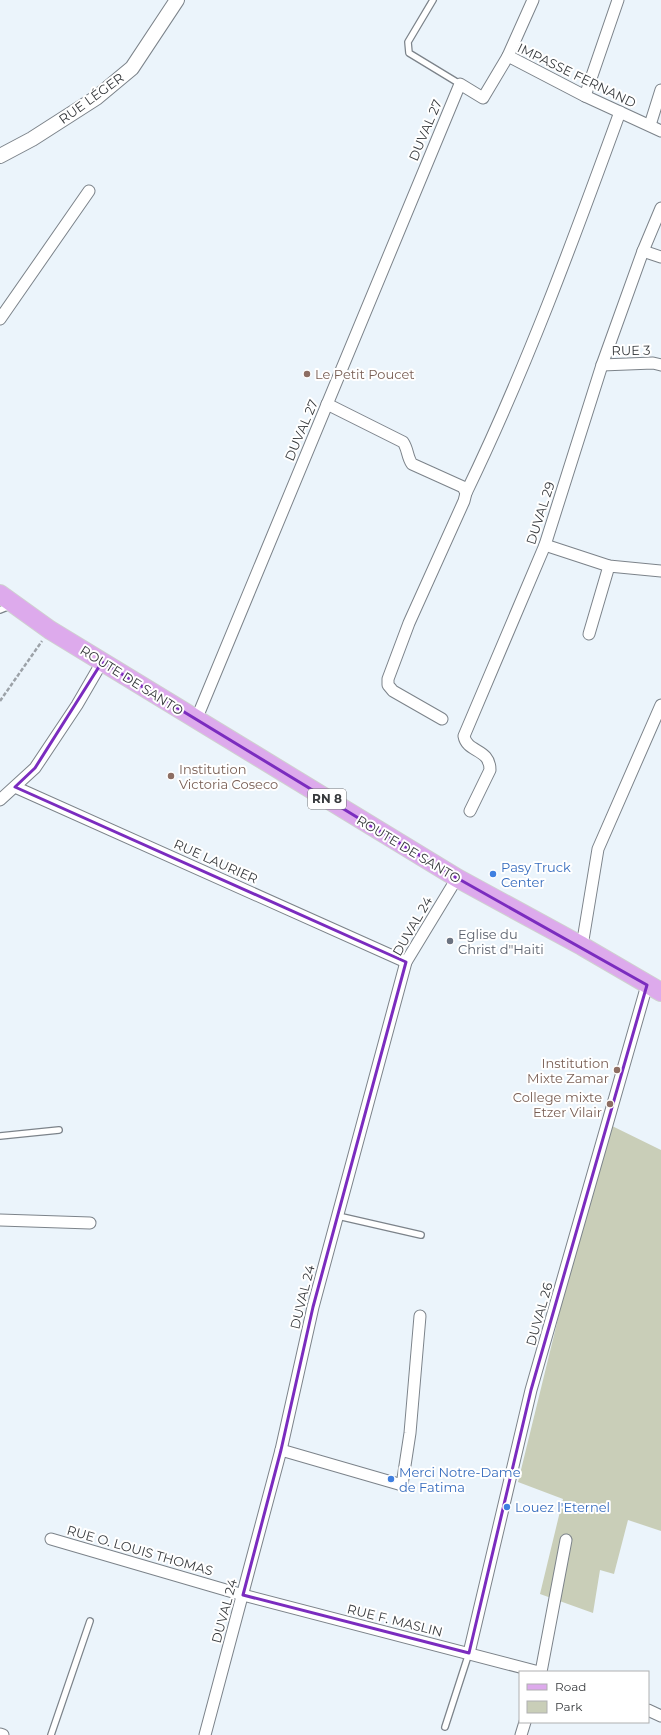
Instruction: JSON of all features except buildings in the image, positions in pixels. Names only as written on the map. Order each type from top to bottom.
[{"type":"main road","name":"ROUTE DE SANTO","points":[[0,594],[7,607],[50,630],[457,878],[582,946],[654,988]]},
{"type":"street","name":"RUE LÉGER","points":[[0,156],[32,139],[96,98],[132,68],[177,0]]},
{"type":"street","points":[[508,56],[533,0]]},
{"type":"street","points":[[585,96],[618,0]]},
{"type":"street","name":"IMPASSE FERNAND","points":[[460,84],[483,98],[508,56],[585,96],[661,130]]},
{"type":"street","name":"DUVAL 27","points":[[196,720],[460,84]]},
{"type":"street","points":[[650,125],[661,90]]},
{"type":"street","points":[[442,719],[394,691],[388,685],[388,679],[409,624],[464,501],[466,493],[491,440],[536,333],[572,243],[620,112]]},
{"type":"street","points":[[0,319],[89,191]]},
{"type":"street","name":"DUVAL 29","points":[[470,811],[490,770],[490,764],[488,758],[466,743],[464,736],[545,545],[602,365],[643,251],[661,208]]},
{"type":"street","points":[[643,251],[661,257]]},
{"type":"street","name":"RUE 3","points":[[602,365],[653,363],[661,365]]},
{"type":"street","points":[[327,404],[403,442],[407,447],[408,459],[412,464],[463,487],[466,493]]},
{"type":"street","points":[[545,545],[609,566],[661,571]]},
{"type":"street","points":[[589,634],[609,566]]},
{"type":"street","points":[[0,800],[35,768],[77,704],[102,662]]},
{"type":"street","points":[[582,946],[598,849],[661,705]]},
{"type":"street","name":"RUE LAURIER","points":[[15,787],[406,962]]},
{"type":"street","name":"DUVAL 24","points":[[205,1735],[282,1450],[313,1307],[406,962],[457,878]]},
{"type":"street","name":"DUVAL 26","points":[[469,1653],[531,1390],[654,988]]},
{"type":"street","points":[[0,1220],[90,1223]]},
{"type":"street","points":[[282,1450],[402,1485],[410,1433],[420,1316]]},
{"type":"street","name":"RUE O. LOUIS THOMAS","points":[[51,1539],[243,1595]]},
{"type":"street","points":[[540,1671],[566,1540]]},
{"type":"street","name":"RUE F. MASLIN","points":[[243,1595],[536,1671]]},
{"type":"street","points":[[649,1710],[661,1716]]},
{"type":"street","points":[[521,1735],[525,1723]]},
{"type":"lane","points":[[433,0],[408,42],[409,53],[460,84]]},
{"type":"lane","points":[[0,1136],[60,1130]]},
{"type":"lane","points":[[338,1216],[421,1235]]},
{"type":"lane","points":[[51,1735],[90,1622]]},
{"type":"lane","points":[[445,1727],[469,1653]]},
{"type":"path","points":[[0,701],[50,630]]},
{"type":"highlighted area","points":[[102,662],[457,878],[647,985],[531,1390],[469,1653],[243,1595],[281,1450],[313,1307],[406,962],[15,787],[35,768]]},
{"type":"green space","points":[[606,1123],[661,1150],[661,1531],[628,1520],[614,1574],[600,1570],[593,1613],[540,1594],[563,1499],[518,1482]]},
{"type":"place","name":"Le Petit Poucet","points":[[307,374]]},
{"type":"place","name":"Institution Victoria Coseco","points":[[171,776]]},
{"type":"place","name":"Pasy Truck Center","points":[[493,874]]},
{"type":"place","name":"Eglise du Christ d\"Haiti","points":[[450,941]]},
{"type":"place","name":"Institution Mixte Zamar","points":[[617,1070]]},
{"type":"place","name":"College mixte Etzer Vilair","points":[[610,1104]]},
{"type":"place","name":"Merci Notre-Dame de Fatima","points":[[391,1479]]},
{"type":"place","name":"Louez l'Eternel","points":[[507,1507]]}]
